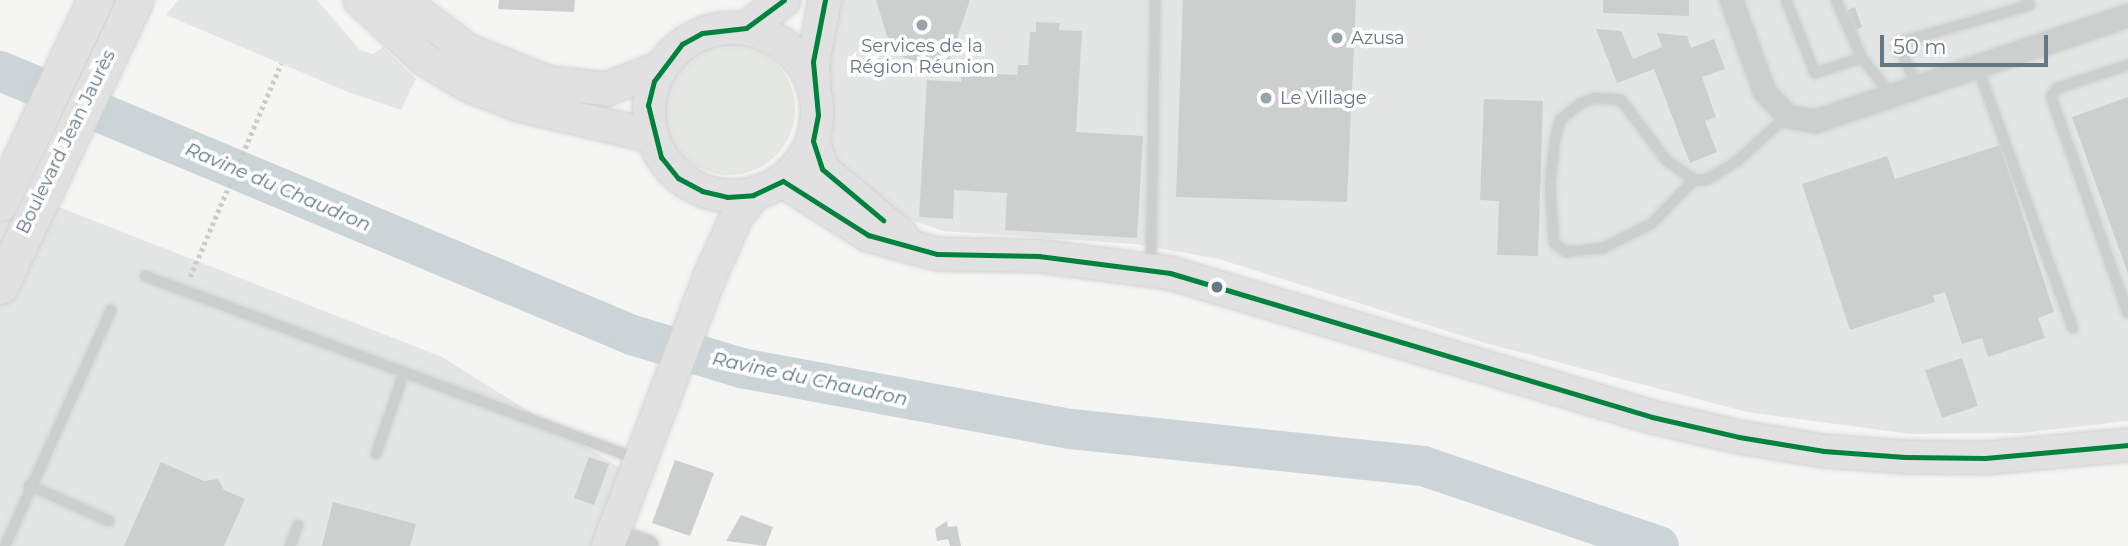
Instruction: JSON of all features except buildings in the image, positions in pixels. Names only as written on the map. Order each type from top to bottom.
[{"type":"main road","name":"Boulevard Jean Jaurès","points":[[0,203],[94,0]]},
{"type":"main road","name":"Boulevard Jean Jaurès","points":[[0,286],[23,230],[135,0]]},
{"type":"main road","points":[[360,0],[424,59],[468,85],[519,105],[622,126],[652,136]]},
{"type":"main road","points":[[401,0],[467,50],[549,83],[607,89],[660,68]]},
{"type":"main road","points":[[784,0],[747,28],[702,33],[682,44],[660,68],[648,105],[652,136],[661,157],[678,178],[702,191],[727,197],[753,195],[783,181],[801,164],[813,141],[818,115],[813,62],[825,0]]},
{"type":"main road","points":[[747,28],[785,46],[800,60],[814,89]]},
{"type":"main road","points":[[813,141],[822,169],[911,244]]},
{"type":"main road","points":[[783,181],[868,235],[911,244],[937,254],[1040,256],[1151,270],[1652,417],[1739,436],[1824,451],[1905,457],[1985,458],[2128,445]]},
{"type":"main road","points":[[702,191],[715,240],[710,276]]},
{"type":"main road","points":[[611,541],[662,412],[710,276],[737,216],[753,195]]},
{"type":"street","points":[[1731,0],[1764,92],[1787,116],[1815,121],[2128,15]]},
{"type":"street","points":[[611,541],[646,546]]},
{"type":"lane","points":[[1151,270],[1155,0]]},
{"type":"lane","points":[[1786,0],[1815,73],[1862,58]]},
{"type":"lane","points":[[1836,0],[1862,58],[1892,96]]},
{"type":"lane","points":[[1918,87],[1896,43],[2030,5],[2027,0]]},
{"type":"lane","points":[[2128,65],[2057,88],[2051,96],[2128,313]]},
{"type":"lane","points":[[1977,66],[2073,328]]},
{"type":"lane","points":[[1694,180],[1651,224],[1603,248],[1566,252],[1554,243],[1550,185],[1555,139],[1560,120],[1581,103],[1595,97],[1621,100],[1667,161],[1694,180],[1706,180],[1736,162],[1787,116]]},
{"type":"lane","points":[[145,276],[642,461]]},
{"type":"lane","points":[[5,546],[29,485],[111,310]]},
{"type":"lane","points":[[376,454],[404,372]]},
{"type":"lane","points":[[29,485],[109,521]]},
{"type":"lane","points":[[290,546],[298,526]]},
{"type":"path","points":[[185,291],[281,64]]},
{"type":"shaded area","points":[[178,0],[317,0],[360,50],[373,54],[383,47],[416,79],[401,110],[348,92],[166,15]]},
{"type":"shaded area","points":[[808,0],[2128,0],[2128,421],[2022,433],[1910,434],[1747,412],[1485,343],[1219,259],[1135,244],[943,231],[897,215],[839,176],[831,153],[833,100]]},
{"type":"shaded area","points":[[729,43],[754,48],[776,62],[790,84],[795,109],[790,134],[776,156],[754,170],[729,175],[704,170],[682,156],[668,134],[663,109],[668,84],[682,62],[704,48]]},
{"type":"shaded area","points":[[0,184],[442,357],[636,478],[608,546],[0,546]]},
{"type":"waterway","name":"Ravine du Chaudron","points":[[0,71],[632,335],[741,368],[1071,429],[1423,466],[1659,546]]},
{"type":"transit line","points":[[784,0],[746,28],[702,33],[682,44],[654,81],[648,105],[661,157],[678,178],[702,191],[727,197],[753,195],[783,181],[868,235],[937,254],[1039,256],[1170,273],[1652,417],[1739,437],[1824,451],[1905,457],[1985,458],[2128,445]]},
{"type":"transit line","points":[[825,0],[813,62],[818,115],[813,141],[822,169],[883,220]]},
{"type":"place","name":"Services de la Région Réunion","points":[[922,25]]},
{"type":"place","name":"Azusa","points":[[1337,38]]},
{"type":"place","name":"Le Village","points":[[1266,98]]}]
